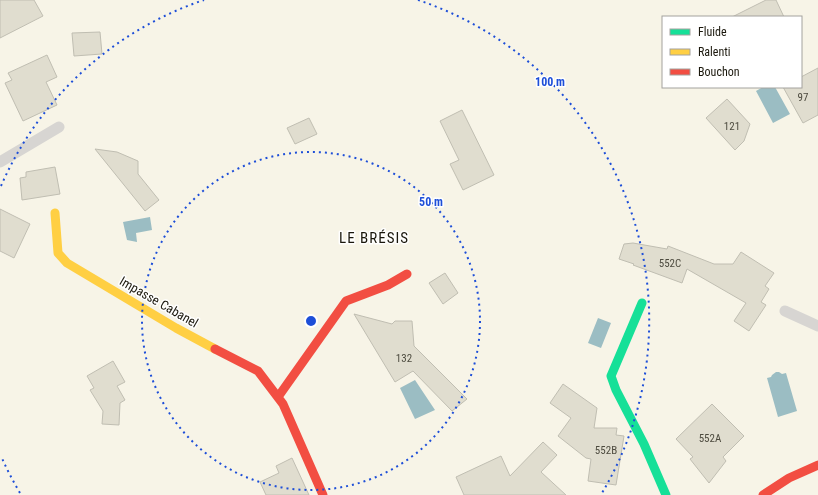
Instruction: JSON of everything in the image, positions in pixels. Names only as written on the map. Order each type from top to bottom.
[{"type":"street","name":"Impasse Cabanel","points":[[55,213],[58,253],[67,263],[176,328],[258,371],[283,404],[323,495]]},
{"type":"street","points":[[278,397],[346,302],[388,285],[407,274]]},
{"type":"street","points":[[642,303],[611,376],[616,390],[644,444],[666,495]]},
{"type":"street","points":[[763,495],[779,484],[818,465]]},
{"type":"lane","points":[[0,162],[59,127]]},
{"type":"lane","points":[[785,311],[818,326]]},
{"type":"water","points":[[761,88],[776,88],[790,114],[773,123],[756,91]]},
{"type":"water","points":[[150,217],[152,230],[136,233],[137,242],[127,240],[123,222]]},
{"type":"water","points":[[598,318],[611,323],[601,348],[588,343]]},
{"type":"water","points":[[776,372],[782,374],[786,373],[797,411],[778,417],[767,378],[771,377]]},
{"type":"water","points":[[415,380],[435,410],[415,419],[400,388]]},
{"type":"building","points":[[0,0],[34,0],[43,16],[0,38]]},
{"type":"building","points":[[766,0],[776,0],[784,16],[734,16]]},
{"type":"building","points":[[100,32],[102,54],[74,56],[72,33]]},
{"type":"building","points":[[47,55],[57,77],[46,82],[57,105],[23,121],[5,83],[12,80],[8,73]]},
{"type":"building","points":[[818,68],[818,115],[803,123],[784,88],[802,88],[802,76]]},
{"type":"building","points":[[727,99],[750,124],[744,141],[735,150],[706,118]]},
{"type":"building","points":[[462,110],[494,175],[463,190],[450,164],[459,160],[440,121]]},
{"type":"building","points":[[309,118],[317,134],[295,144],[287,128]]},
{"type":"building","points":[[95,149],[117,152],[138,161],[138,174],[159,200],[145,211]]},
{"type":"building","points":[[55,167],[60,194],[22,200],[20,178],[26,177],[26,172]]},
{"type":"building","points":[[0,209],[30,224],[14,258],[0,251]]},
{"type":"building","points":[[633,243],[667,249],[668,246],[714,264],[733,264],[741,252],[774,273],[765,286],[769,289],[761,302],[766,305],[749,331],[734,321],[746,303],[687,269],[682,283],[619,259],[624,244]]},
{"type":"building","points":[[445,273],[458,293],[443,304],[429,283]]},
{"type":"building","points":[[354,314],[392,324],[395,321],[412,321],[414,346],[467,399],[452,411],[413,371],[395,382]]},
{"type":"building","points":[[113,361],[125,382],[117,386],[125,400],[120,403],[119,425],[102,424],[103,411],[90,390],[94,388],[87,376]]},
{"type":"building","points":[[563,384],[597,408],[594,428],[617,428],[616,435],[624,436],[616,485],[588,481],[591,459],[586,458],[558,436],[571,418],[550,403]]},
{"type":"building","points":[[712,404],[744,436],[723,457],[726,461],[709,483],[690,459],[693,457],[676,439]]},
{"type":"building","points":[[543,442],[557,455],[541,472],[566,495],[464,495],[456,477],[501,456],[510,476]]},
{"type":"building","points":[[292,458],[309,495],[266,495],[260,482],[279,473],[276,466]]},
{"type":"traffic: fast","points":[[642,303],[611,376],[616,390],[644,444],[666,495]]},
{"type":"traffic: slow","points":[[55,213],[58,253],[67,263],[176,328],[215,349]]},
{"type":"traffic: jam","points":[[278,397],[346,301],[388,285],[407,274]]},
{"type":"traffic: jam","points":[[215,349],[258,371],[283,404],[323,495]]},
{"type":"traffic: jam","points":[[763,495],[789,478],[818,465]]},
{"type":"district","name":"LE BRÉSIS","points":[[374,238]]}]
